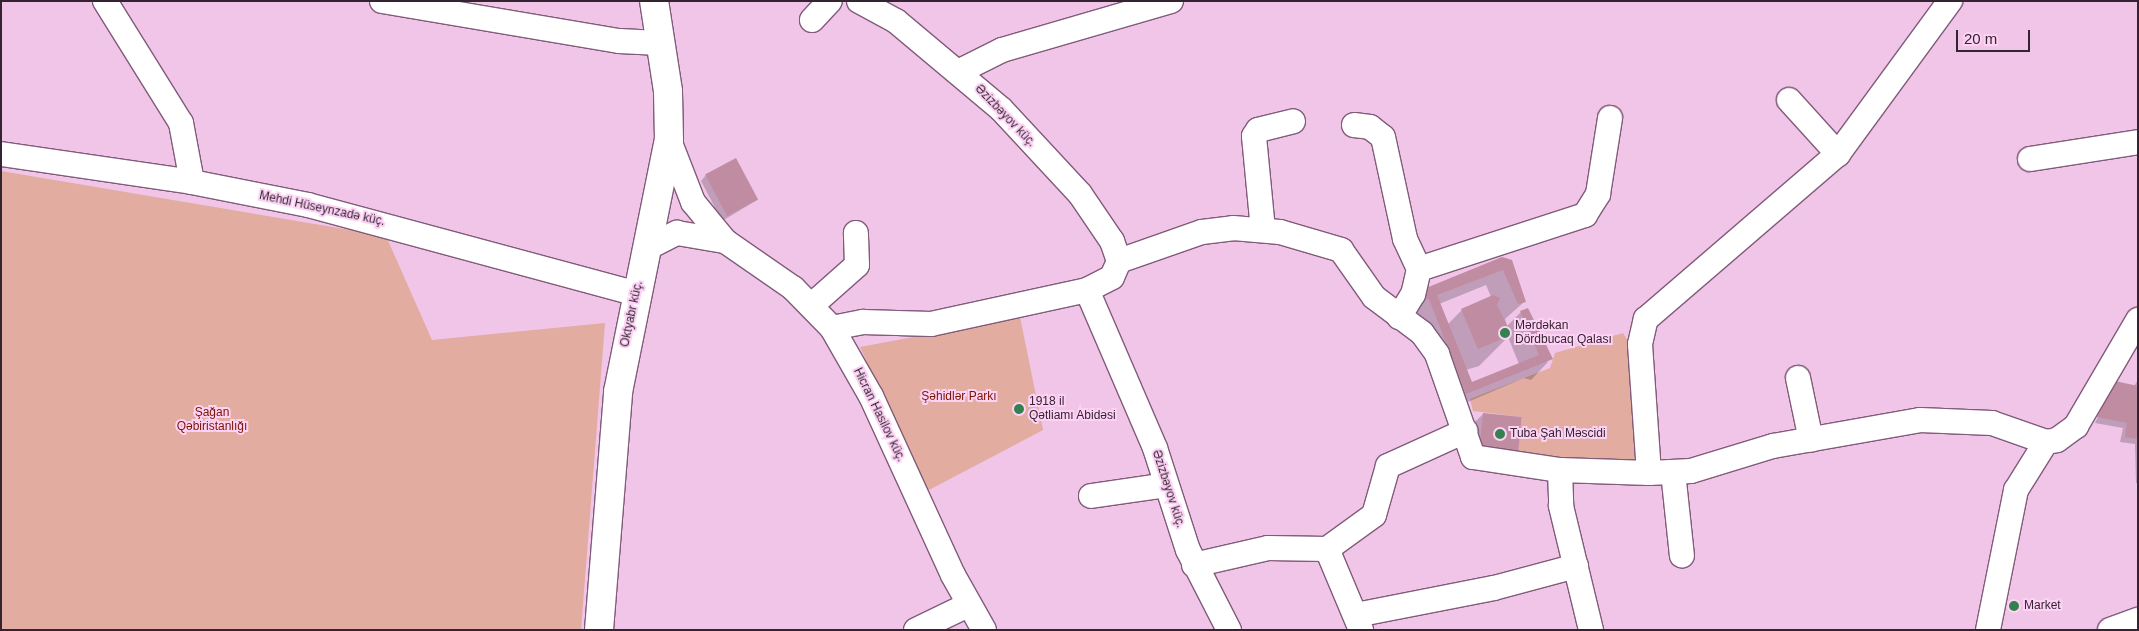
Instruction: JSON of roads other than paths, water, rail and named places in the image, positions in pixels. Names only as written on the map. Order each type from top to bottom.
[{"type":"street","points":[[105,1],[181,123],[192,182]]},
{"type":"street","points":[[382,1],[619,41],[660,43]]},
{"type":"street","name":"Oktyabr küç.","points":[[598,630],[618,392],[636,293],[657,210],[668,140],[660,43],[654,1]]},
{"type":"street","points":[[812,20],[830,1]]},
{"type":"street","name":"Əzizbəyov küç.","points":[[858,1],[896,21],[960,71],[1080,194],[1112,241],[1119,262]]},
{"type":"street","points":[[960,71],[1002,50],[1171,1]]},
{"type":"street","points":[[1649,473],[1640,344],[1646,319],[1838,154],[1950,1]]},
{"type":"street","points":[[1790,100],[1838,154]]},
{"type":"street","points":[[1419,269],[1585,215],[1598,194],[1610,118]]},
{"type":"street","points":[[1263,230],[1254,136],[1258,130],[1293,121]]},
{"type":"street","points":[[1354,125],[1370,127],[1384,137],[1405,239],[1419,269],[1413,294],[1399,317]]},
{"type":"street","points":[[668,140],[693,202],[725,241]]},
{"type":"street","points":[[2030,159],[2138,142]]},
{"type":"street","name":"Mehdi Hüseynzadə küç.","points":[[1,154],[192,182],[387,223],[636,293]]},
{"type":"street","points":[[657,210],[672,200],[693,202]]},
{"type":"street","points":[[832,328],[863,322],[931,324],[1087,290],[1112,277],[1119,262],[1202,232],[1263,230],[1341,250],[1374,297],[1432,344],[1465,431],[1470,452],[1479,460],[1560,470],[1649,473],[1673,472],[1811,440],[1942,419],[1992,423],[2046,442],[2067,435],[2076,426],[2138,320]]},
{"type":"street","points":[[647,248],[677,233],[725,241]]},
{"type":"street","points":[[812,305],[857,265],[856,233]]},
{"type":"street","name":"Hicran Hasilov küç.","points":[[725,241],[812,305],[832,328],[871,396],[968,605],[984,630]]},
{"type":"street","name":"Əzizbəyov küç.","points":[[1087,290],[1155,448],[1166,486],[1194,565],[1229,630]]},
{"type":"street","points":[[1798,378],[1811,440]]},
{"type":"street","points":[[1194,565],[1250,550],[1327,549],[1374,515],[1388,466],[1465,431]]},
{"type":"street","points":[[1988,630],[2016,490],[2046,442]]},
{"type":"street","points":[[1560,470],[1561,506],[1591,630]]},
{"type":"street","points":[[1673,472],[1682,556]]},
{"type":"street","points":[[1091,496],[1166,486]]},
{"type":"street","points":[[1327,549],[1358,622],[1576,566]]},
{"type":"street","points":[[916,630],[968,605]]},
{"type":"street","points":[[2110,630],[2138,620]]},
{"type":"place","name":"Mərdəkan Dördbucaq Qalası","points":[[1505,333]]},
{"type":"place","name":"1918 il Qətliamı Abidəsi","points":[[1019,409]]},
{"type":"place","name":"Tuba Şah Məscidi","points":[[1500,434]]},
{"type":"place","name":"Market","points":[[2014,606]]},
{"type":"park label","name":"Şəhidlər Parkı","points":[[959,397]]},
{"type":"park label","name":"Şağan Qəbiristanlığı","points":[[212,420]]}]
